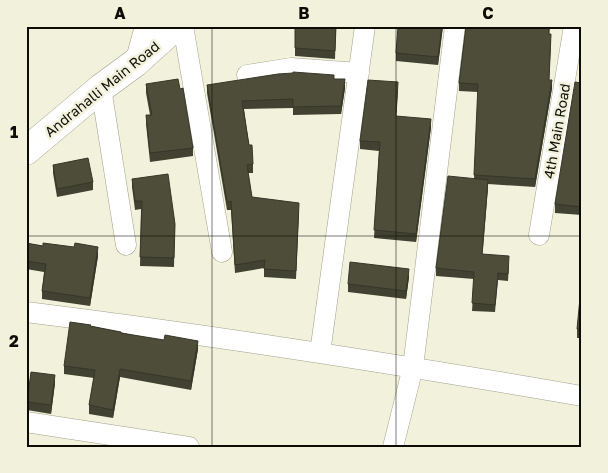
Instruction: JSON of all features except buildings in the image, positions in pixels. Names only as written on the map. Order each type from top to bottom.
[{"type":"main road","name":"Andrahalli Main Road","points":[[26,151],[101,88],[135,63],[176,26]]},
{"type":"street","points":[[135,63],[145,26]]},
{"type":"street","points":[[183,26],[222,252]]},
{"type":"street","points":[[320,353],[365,26]]},
{"type":"street","points":[[393,447],[413,367],[455,26]]},
{"type":"street","name":"4th Main Road","points":[[539,236],[574,26]]},
{"type":"street","points":[[247,75],[291,68],[359,73]]},
{"type":"street","points":[[101,88],[126,245]]},
{"type":"street","points":[[26,312],[234,340],[413,367],[582,396]]},
{"type":"street","points":[[26,422],[189,447]]}]
